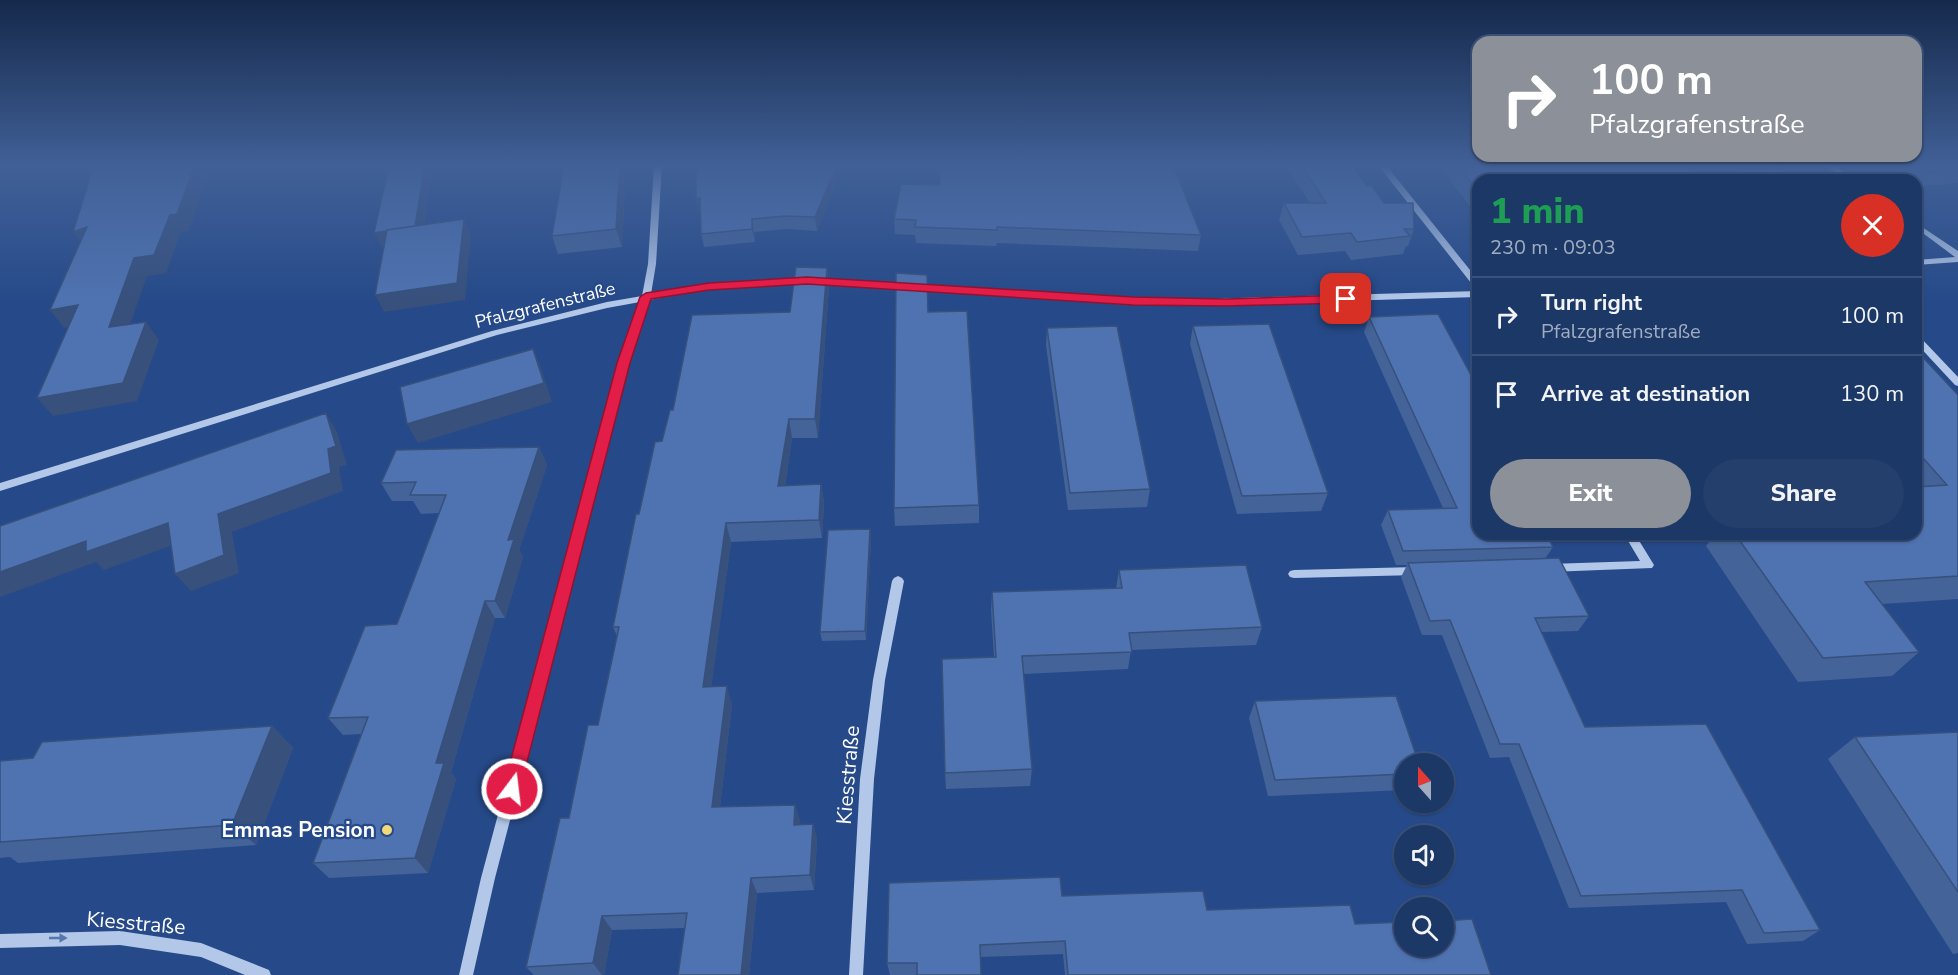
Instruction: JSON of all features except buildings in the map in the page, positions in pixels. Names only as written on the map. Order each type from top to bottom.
[{"type":"street","points":[[466,975],[488,878],[624,363],[646,297],[652,264],[655,210]]},
{"type":"street","points":[[1418,210],[1472,278]]},
{"type":"street","points":[[1922,229],[1958,255]]},
{"type":"street","points":[[1922,262],[1958,259]]},
{"type":"street","name":"Pfalzgrafenstraße","points":[[0,487],[495,333],[646,297],[709,286],[807,280],[1193,302],[1472,294]]},
{"type":"street","points":[[1922,344],[1958,383]]},
{"type":"street","points":[[1542,568],[1648,565],[1633,540]]},
{"type":"street","points":[[1294,574],[1424,571]]},
{"type":"street","name":"Kiesstraße","points":[[856,975],[867,779],[879,680],[898,580]]},
{"type":"street","name":"Kiesstraße","points":[[0,941],[120,938],[201,951],[264,975]]},
{"type":"place","name":"Emmas Pension","points":[[387,830]]},
{"type":"route","points":[[512,789],[624,363],[646,297],[709,286],[807,280],[1133,301],[1268,302],[1346,299]]}]
